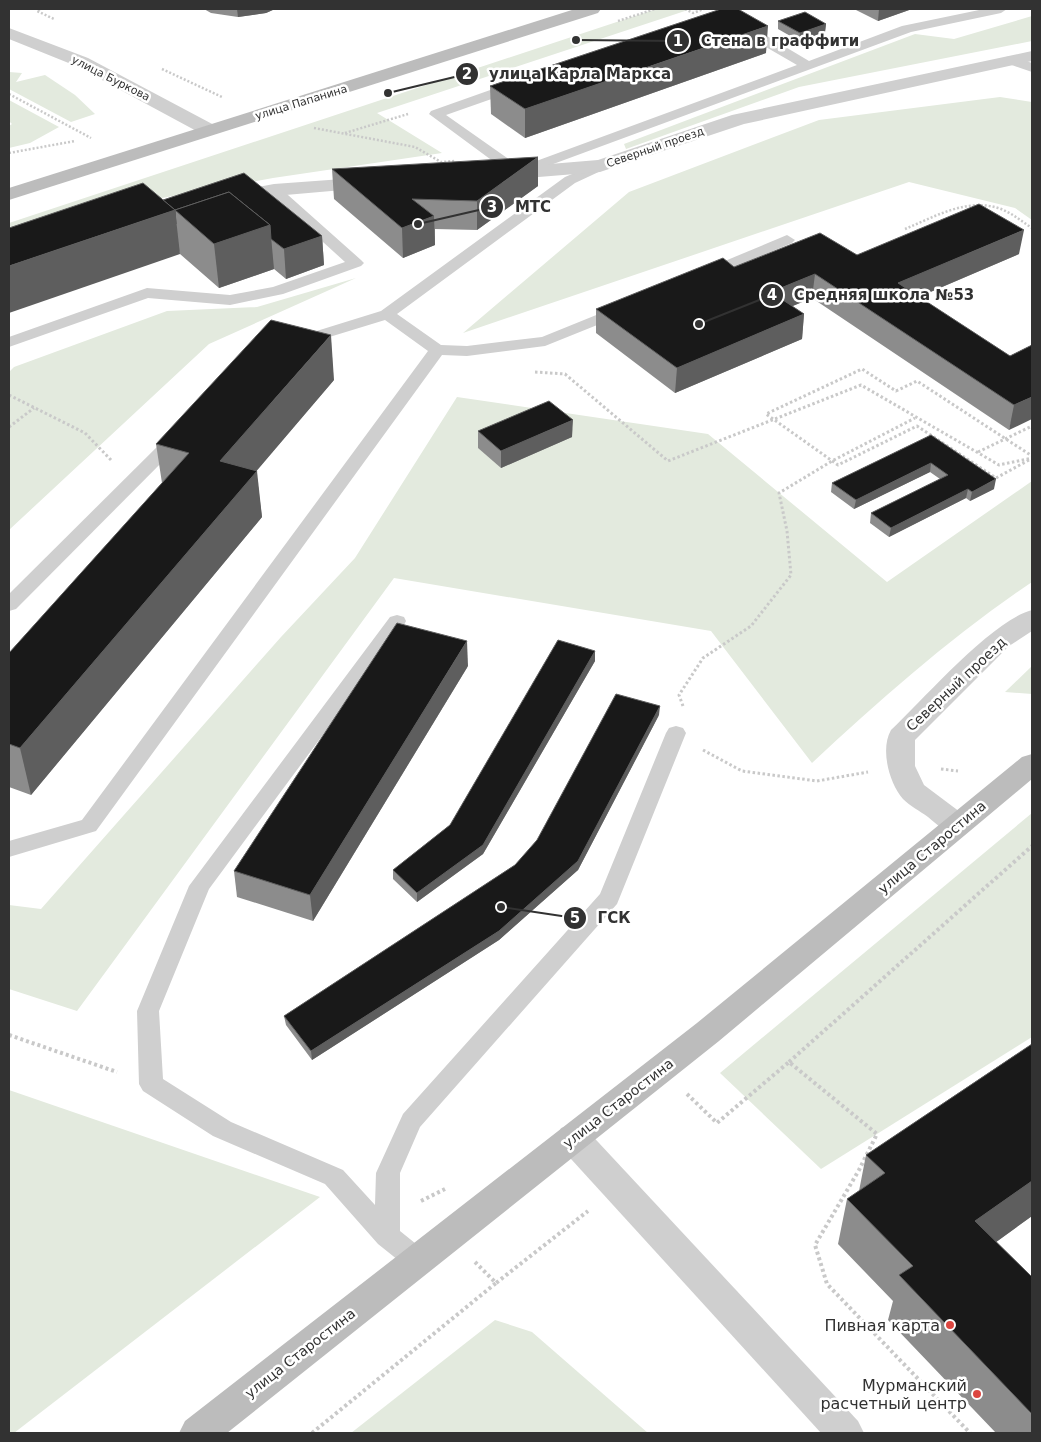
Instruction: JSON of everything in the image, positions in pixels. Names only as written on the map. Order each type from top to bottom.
[{"type":"main road","name":"улица Папанина","points":[[9,194],[592,9]]},
{"type":"main road","name":"улица Старостина","points":[[198,1433],[661,1069],[1032,764]]},
{"type":"street","name":"улица Буркова","points":[[9,33],[82,62],[209,130]]},
{"type":"street","name":"Северный проезд","points":[[479,176],[600,166],[739,119],[1032,56]]},
{"type":"street","points":[[208,203],[274,190],[391,182]]},
{"type":"street","name":"Северный проезд","points":[[958,825],[913,791],[901,766],[900,737],[1000,640],[1032,619]]},
{"type":"street","points":[[573,1138],[845,1433]]},
{"type":"lane","points":[[525,83],[436,114],[518,173],[906,29],[1002,9]]},
{"type":"lane","points":[[729,24],[738,25],[808,66]]},
{"type":"lane","points":[[1011,60],[1032,68]]},
{"type":"lane","points":[[280,347],[387,314],[570,180],[600,166]]},
{"type":"lane","points":[[9,342],[147,293],[230,300],[277,291],[356,263],[274,190]]},
{"type":"lane","points":[[688,281],[787,240]]},
{"type":"lane","points":[[387,314],[437,350],[467,351],[545,341],[635,304]]},
{"type":"lane","points":[[9,849],[88,826],[437,350]]},
{"type":"lane","points":[[9,605],[186,429]]},
{"type":"lane","points":[[397,621],[200,886],[148,1011],[151,1084],[222,1129],[334,1177],[388,1236],[417,1260]]},
{"type":"lane","points":[[388,1236],[388,1174],[411,1121],[609,898],[681,723]]},
{"type":"path","points":[[685,9],[693,13],[704,9]]},
{"type":"path","points":[[9,94],[92,138],[9,153]]},
{"type":"path","points":[[344,133],[402,114]]},
{"type":"path","points":[[323,129],[415,146]]},
{"type":"path","points":[[905,229],[961,207],[979,204],[999,208],[1032,228]]},
{"type":"path","points":[[862,369],[896,391],[916,381],[1032,458],[996,478],[917,426],[838,465],[766,414],[862,369]]},
{"type":"path","points":[[565,374],[668,462],[861,384],[915,418],[999,465],[1032,458]]},
{"type":"path","points":[[9,395],[85,433]]},
{"type":"path","points":[[9,427],[35,408]]},
{"type":"path","points":[[681,723],[678,695],[703,658],[751,626],[791,575],[787,531],[779,492],[832,461],[915,418]]},
{"type":"path","points":[[978,452],[1032,426]]},
{"type":"path","points":[[702,749],[742,771],[817,781],[901,766],[958,771]]},
{"type":"path","points":[[661,1069],[717,1123],[789,1062],[1032,846]]},
{"type":"path","points":[[9,1035],[151,1084]]},
{"type":"path","points":[[789,1062],[877,1134],[859,1170],[815,1245],[827,1284],[970,1433]]},
{"type":"path","points":[[448,1187],[419,1202],[449,1236],[496,1283]]},
{"type":"path","points":[[312,1433],[589,1210],[596,1217]]},
{"type":"shaded area","points":[[656,9],[691,9],[377,113],[442,153],[273,178],[162,198],[9,249],[9,223]]},
{"type":"shaded area","points":[[1032,16],[1032,41],[799,87],[626,149],[624,144],[915,34],[954,39]]},
{"type":"shaded area","points":[[9,72],[22,73],[16,82],[45,75],[75,95],[95,114],[71,122],[9,89]]},
{"type":"shaded area","points":[[1000,97],[1032,102],[1032,220],[1015,208],[909,182],[463,333],[629,192],[819,120]]},
{"type":"shaded area","points":[[9,100],[59,127],[30,143],[9,148],[9,126],[12,124],[9,121]]},
{"type":"shaded area","points":[[356,278],[209,344],[9,530],[9,372],[14,367],[167,311],[257,307]]},
{"type":"shaded area","points":[[457,397],[708,434],[887,582],[1032,481],[1032,582],[946,645],[812,763],[711,631],[394,578],[77,1011],[9,989],[9,905],[41,909],[281,637],[355,558]]},
{"type":"shaded area","points":[[1032,666],[1032,694],[1005,692]]},
{"type":"shaded area","points":[[1032,813],[1032,1037],[821,1169],[720,1073]]},
{"type":"shaded area","points":[[9,1090],[320,1197],[14,1433],[9,1433]]},
{"type":"shaded area","points":[[495,1320],[532,1332],[648,1433],[351,1433]]},
{"type":"building","points":[[721,9],[738,9],[768,26],[525,109],[490,86]]},
{"type":"building","points":[[805,12],[826,24],[800,33],[778,21]]},
{"type":"building","points":[[538,157],[477,201],[412,199],[434,216],[402,228],[332,169]]},
{"type":"building","points":[[244,173],[322,236],[284,249],[271,239],[270,225],[229,192],[175,210],[163,200]]},
{"type":"building","points":[[143,183],[175,210],[9,266],[9,228]]},
{"type":"building","points":[[229,192],[270,225],[214,244],[175,210]]},
{"type":"building","points":[[979,204],[1024,230],[898,283],[1010,356],[1032,345],[1032,397],[1014,405],[815,274],[771,292],[804,314],[677,368],[596,309],[723,258],[734,267],[820,233],[857,255]]},
{"type":"building","points":[[271,320],[331,335],[220,461],[257,471],[20,748],[9,744],[9,653],[189,453],[156,444]]},
{"type":"building","points":[[549,401],[573,420],[501,451],[478,431]]},
{"type":"building","points":[[931,435],[996,479],[972,492],[968,489],[891,528],[871,513],[948,475],[931,463],[856,500],[832,483]]},
{"type":"building","points":[[397,623],[467,641],[310,895],[234,871]]},
{"type":"building","points":[[558,640],[595,651],[483,845],[417,893],[393,870],[450,825]]},
{"type":"building","points":[[616,694],[660,706],[578,861],[499,931],[311,1051],[284,1016],[515,865],[537,840]]},
{"type":"building","points":[[1032,1044],[1032,1181],[975,1221],[1032,1277],[1032,1414],[899,1275],[913,1266],[847,1199],[885,1173],[866,1155]]},
{"type":"place","name":"Стена в граффити","points":[[576,40]]},
{"type":"place","name":"улица Карла Маркса","points":[[388,93]]},
{"type":"place","name":"МТС","points":[[418,224]]},
{"type":"place","name":"Средняя школа №53","points":[[699,324]]},
{"type":"place","name":"ГСК","points":[[501,907]]},
{"type":"place","name":"Пивная карта","points":[[950,1325]]},
{"type":"place","name":"Мурманский расчетный центр","points":[[977,1394]]}]
